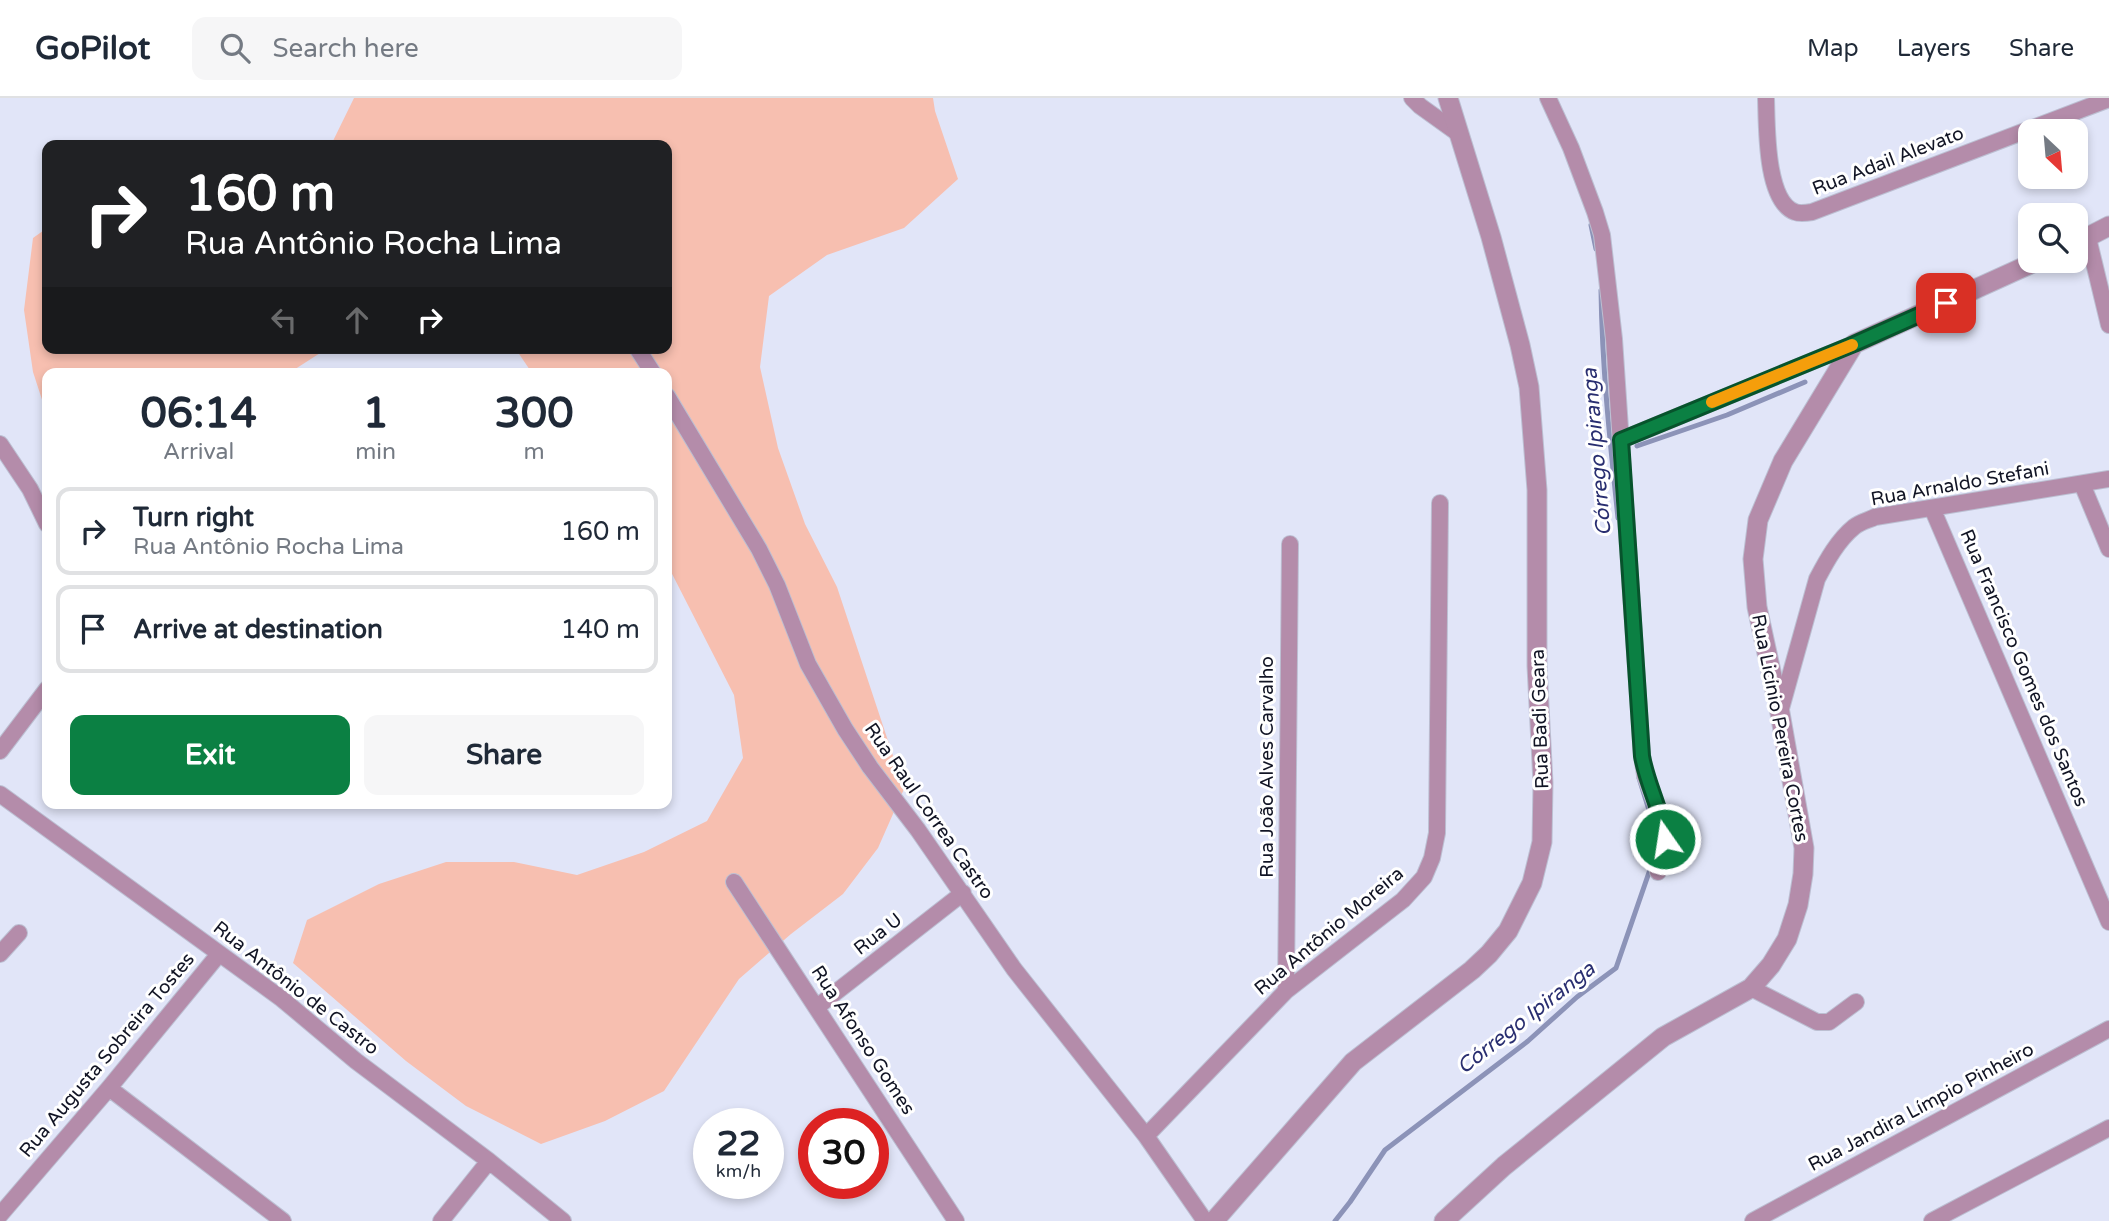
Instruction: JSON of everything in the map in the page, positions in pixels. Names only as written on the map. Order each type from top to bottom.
[{"type":"street","points":[[1412,98],[1459,134]]},
{"type":"street","name":"Rua Badi Geara","points":[[1214,1221],[1353,1062],[1489,954],[1508,931],[1532,883],[1542,842],[1543,783],[1537,666],[1538,490],[1529,387],[1491,237],[1448,98]]},
{"type":"street","points":[[1548,98],[1571,148],[1602,235],[1614,339],[1642,756],[1645,775],[1664,826],[1665,839],[1658,872]]},
{"type":"street","name":"Rua Adail Alevato","points":[[1766,98],[1772,177],[1786,206],[1794,212],[1802,213],[1812,212],[2109,99]]},
{"type":"street","points":[[2088,238],[2109,226]]},
{"type":"street","points":[[2088,260],[2109,326]]},
{"type":"street","points":[[1621,440],[1854,344],[2018,270]]},
{"type":"street","name":"Rua Licínio Pereira Cortes","points":[[1444,1221],[1504,1166],[1663,1037],[1751,988],[1771,965],[1787,939],[1798,905],[1804,848],[1780,713],[1757,607],[1754,559],[1758,520],[1783,461],[1854,344]]},
{"type":"street","name":"Rua Raul Correa Castro","points":[[672,404],[759,549],[777,585],[808,664],[845,729],[1014,969],[1146,1136],[1205,1221]]},
{"type":"street","points":[[0,444],[30,489],[42,514]]},
{"type":"street","name":"Rua Arnaldo Stefani","points":[[1780,713],[1817,579],[1842,540],[1856,525],[1875,517],[2109,479]]},
{"type":"street","points":[[2082,484],[2109,549]]},
{"type":"street","name":"Rua Antônio Moreira","points":[[1146,1136],[1286,991],[1403,900],[1424,877],[1432,858],[1437,833],[1440,503]]},
{"type":"street","name":"Rua Francisco Gomes dos Santos","points":[[1933,508],[2109,922]]},
{"type":"street","name":"Rua João Alves Carvalho","points":[[1286,991],[1290,544]]},
{"type":"street","points":[[0,751],[42,696]]},
{"type":"street","name":"Rua Antônio de Castro","points":[[0,794],[282,999],[563,1221]]},
{"type":"street","name":"Rua Afonso Gomes","points":[[734,882],[956,1221]]},
{"type":"street","name":"Rua U","points":[[817,1007],[963,893]]},
{"type":"street","points":[[0,954],[19,933]]},
{"type":"street","name":"Rua Augusta Sobreira Tostes","points":[[0,1215],[219,954]]},
{"type":"street","points":[[1751,988],[1817,1022],[1829,1022],[1856,1002]]},
{"type":"street","name":"Rua Jandira Límpio Pinheiro","points":[[1753,1221],[2109,1029]]},
{"type":"street","points":[[109,1088],[282,1221]]},
{"type":"street","points":[[1932,1221],[2109,1128]]},
{"type":"street","points":[[441,1221],[489,1161]]},
{"type":"shaded area","points":[[354,98],[933,98],[958,179],[904,228],[827,255],[769,296],[760,367],[778,448],[805,524],[837,587],[904,789],[878,848],[843,894],[739,979],[664,1091],[605,1121],[541,1144],[466,1106],[406,1061],[293,963],[307,920],[379,884],[446,862],[514,862],[577,875],[644,852],[707,821],[743,758],[734,695],[672,574],[672,368],[529,368],[519,354],[672,354],[672,140],[333,140]]},
{"type":"shaded area","points":[[42,232],[42,354],[319,354],[297,368],[42,368],[42,400],[33,372],[24,310],[33,238]]},
{"type":"waterway","name":"Córrego Ipiranga","points":[[1591,225],[1596,249]]},
{"type":"waterway","name":"Córrego Ipiranga","points":[[1601,290],[1609,433],[1618,518]]},
{"type":"waterway","points":[[1637,446],[1727,415],[1805,382]]},
{"type":"waterway","name":"Córrego Ipiranga","points":[[1639,778],[1659,842]]},
{"type":"waterway","name":"Córrego Ipiranga","points":[[1335,1221],[1385,1150],[1528,1041],[1577,997],[1616,968],[1654,858]]},
{"type":"slow traffic","points":[[1712,402],[1852,345]]},
{"type":"route","points":[[1665,839],[1664,826],[1645,775],[1642,756],[1621,440],[1946,303]]}]
